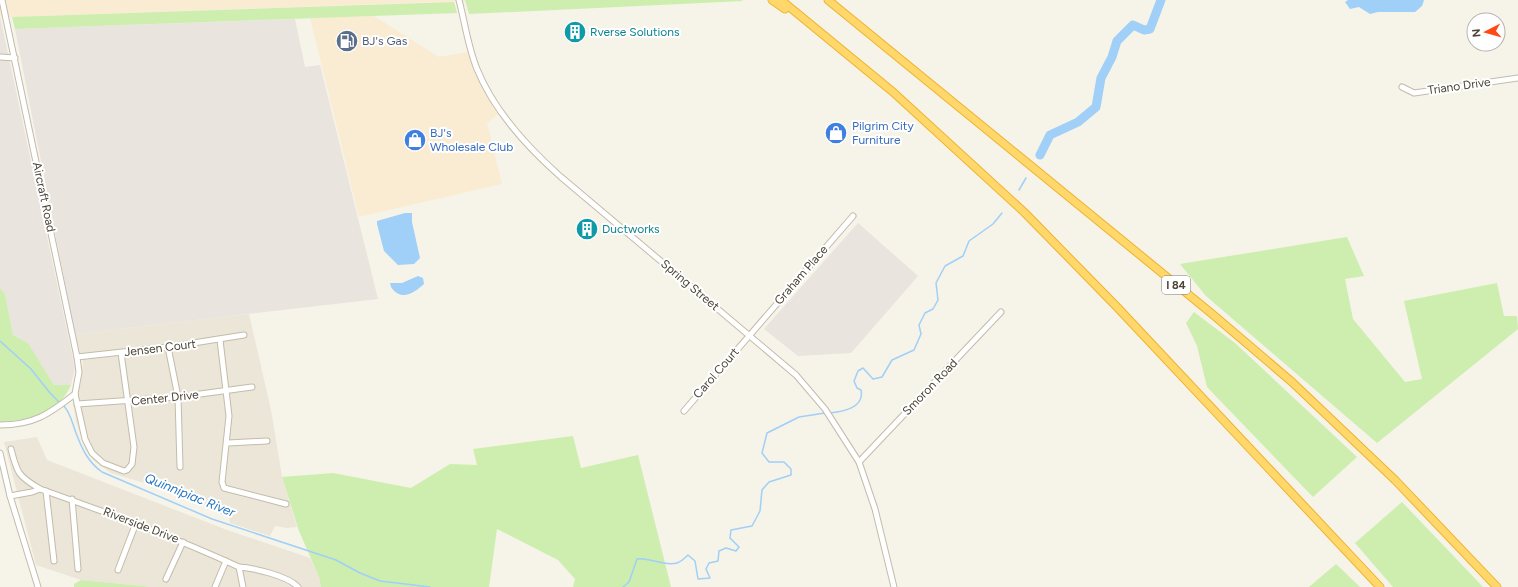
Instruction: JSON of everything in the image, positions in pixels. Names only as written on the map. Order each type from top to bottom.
[{"type":"highway","points":[[772,0],[784,5],[838,46],[926,121],[1024,212],[1117,307],[1380,587]]},
{"type":"highway","name":"I 84","points":[[828,0],[1292,382],[1395,480],[1497,587]]},
{"type":"street","name":"Aircraft Road","points":[[2,0],[77,357],[79,372],[74,394]]},
{"type":"street","name":"Spring Street","points":[[459,0],[469,46],[477,69],[495,101],[526,144],[561,177],[796,375],[831,417],[859,462],[875,509],[894,587]]},
{"type":"street","points":[[0,58],[15,58]]},
{"type":"street","name":"Triano Drive","points":[[1402,86],[1414,93],[1518,78]]},
{"type":"street","name":"Graham Place","points":[[749,336],[853,216]]},
{"type":"street","name":"Smoron Road","points":[[859,462],[1001,312]]},
{"type":"street","name":"Jensen Court","points":[[77,357],[168,347],[244,335]]},
{"type":"street","name":"Carol Court","points":[[684,411],[749,336]]},
{"type":"street","points":[[220,340],[229,416],[228,443],[222,482],[224,488],[286,504]]},
{"type":"street","points":[[168,347],[178,397],[180,468]]},
{"type":"street","points":[[0,425],[23,424],[49,414],[74,394],[78,404],[85,439],[92,453],[103,463],[114,469],[128,470],[135,457],[121,353]]},
{"type":"street","name":"Center Drive","points":[[78,404],[128,402],[252,387]]},
{"type":"street","points":[[228,443],[267,441]]},
{"type":"street","name":"Riverside Drive","points":[[11,449],[17,471],[27,481],[43,490],[72,499],[136,523],[239,567],[250,568],[282,578],[298,587]]},
{"type":"street","points":[[0,453],[10,496],[38,587]]},
{"type":"street","points":[[10,496],[43,490],[54,562]]},
{"type":"street","points":[[72,499],[78,569]]},
{"type":"street","points":[[118,570],[136,523]]},
{"type":"street","points":[[166,580],[183,542]]},
{"type":"street","points":[[215,587],[226,561]]},
{"type":"street","points":[[239,567],[243,587]]},
{"type":"shaded area","points":[[0,0],[466,1],[12,17],[0,16]]},
{"type":"shaded area","points":[[0,16],[75,368],[71,385],[54,385],[28,343],[13,335],[5,294],[0,288]]},
{"type":"shaded area","points":[[374,16],[439,57],[467,52],[499,113],[487,123],[502,184],[359,217],[310,18]]},
{"type":"shaded area","points":[[295,19],[305,67],[320,65],[378,299],[75,334],[15,29]]},
{"type":"shaded area","points":[[858,223],[918,276],[851,353],[798,356],[764,329]]},
{"type":"shaded area","points":[[249,314],[271,410],[282,477],[297,527],[287,528],[275,526],[270,536],[230,523],[229,517],[208,508],[194,498],[189,489],[155,486],[111,473],[93,460],[85,449],[76,421],[73,403],[78,395],[83,363],[75,334]]},
{"type":"shaded area","points":[[37,437],[47,460],[227,530],[310,558],[319,577],[321,587],[153,587],[81,580],[36,565],[4,442]]},
{"type":"green space","points":[[465,0],[741,0],[743,1],[469,14]]},
{"type":"green space","points":[[454,2],[457,13],[15,29],[12,17]]},
{"type":"green space","points":[[1347,237],[1364,276],[1345,279],[1353,319],[1405,382],[1422,379],[1404,301],[1497,283],[1504,316],[1517,316],[1518,329],[1377,443],[1206,296],[1180,264]]},
{"type":"green space","points":[[0,288],[5,294],[13,335],[28,343],[54,385],[71,385],[58,403],[42,414],[0,422]]},
{"type":"green space","points":[[1194,312],[1235,343],[1357,457],[1313,497],[1207,387],[1197,346],[1186,323]]},
{"type":"green space","points":[[573,436],[581,468],[638,455],[671,587],[573,587],[575,579],[558,560],[497,529],[489,587],[321,587],[319,577],[299,531],[282,477],[333,473],[411,488],[450,464],[477,465],[473,449]]},
{"type":"green space","points":[[1402,502],[1483,587],[1393,587],[1355,543]]},
{"type":"green space","points":[[1336,564],[1360,587],[1309,587]]},
{"type":"green space","points":[[81,580],[153,587],[74,587],[74,584]]},
{"type":"water","points":[[1348,0],[1424,0],[1422,6],[1415,12],[1378,12],[1370,14],[1359,7],[1350,9],[1345,2]]},
{"type":"water","points":[[405,213],[412,213],[412,222],[420,258],[414,264],[398,265],[384,251],[377,221]]},
{"type":"water","points":[[418,276],[423,278],[424,284],[412,293],[403,295],[399,294],[391,287],[390,283],[402,283]]},
{"type":"waterway","name":"Quinnipiac River","points":[[1040,155],[1050,135],[1078,122],[1096,107],[1101,78],[1112,57],[1117,41],[1133,25],[1144,30],[1150,29],[1161,0]]},
{"type":"waterway","name":"Quinnipiac River","points":[[1019,190],[1026,178]]},
{"type":"waterway","name":"Quinnipiac River","points":[[829,413],[846,410],[856,405],[860,401],[861,390],[857,388],[854,381],[858,371],[863,368],[873,379],[882,377],[892,360],[914,350],[921,334],[919,325],[925,313],[933,309],[938,300],[936,283],[945,266],[963,256],[969,241],[993,224],[1002,213]]},
{"type":"waterway","name":"Quinnipiac River","points":[[0,341],[31,369],[60,403]]},
{"type":"waterway","name":"Quinnipiac River","points":[[63,405],[70,415],[83,450],[93,464],[102,472],[212,519],[336,560],[360,573],[380,581],[430,587]]},
{"type":"waterway","name":"Quinnipiac River","points":[[623,587],[629,582],[637,559],[647,559],[672,564],[680,562],[688,555],[695,561],[698,579],[710,578],[706,569],[709,563],[718,561],[719,551],[726,548],[736,551],[739,547],[730,538],[731,530],[752,526],[760,511],[762,490],[769,482],[791,475],[791,469],[784,462],[769,462],[762,453],[767,433],[799,417],[825,413]]},
{"type":"place","name":"Rverse Solutions","points":[[575,32]]},
{"type":"place","name":"BJ's Gas","points":[[347,41]]},
{"type":"place","name":"Pilgrim City Furniture","points":[[836,133]]},
{"type":"place","name":"BJ's Wholesale Club","points":[[415,140]]},
{"type":"place","name":"Ductworks","points":[[587,229]]}]
